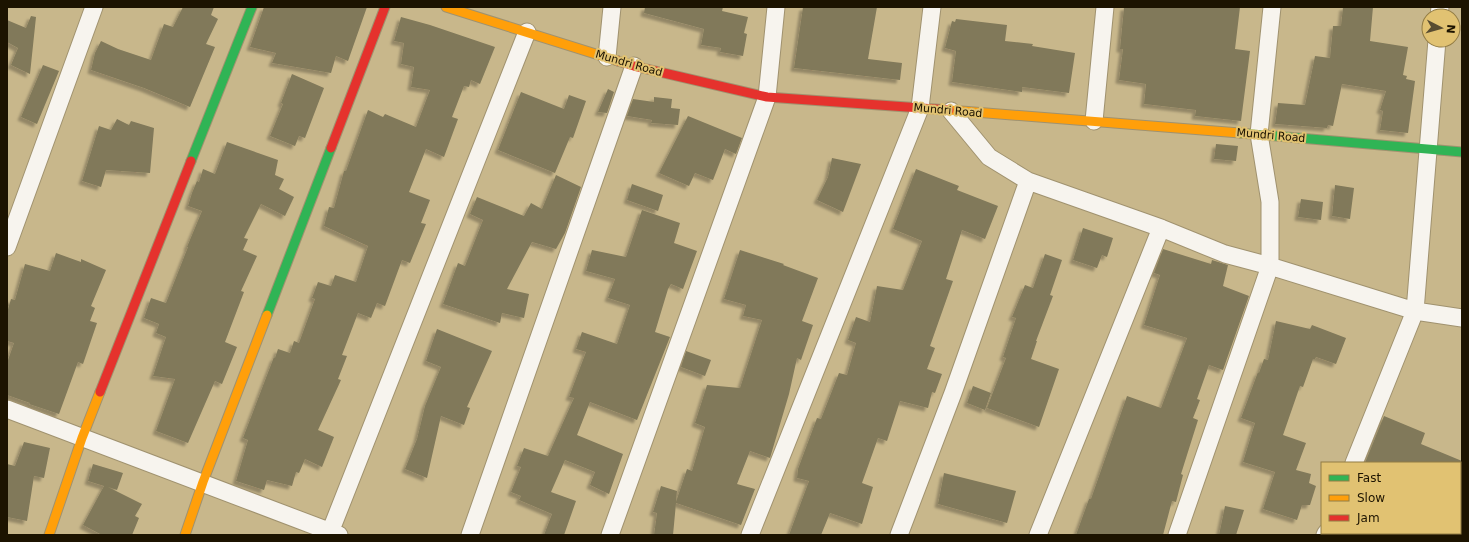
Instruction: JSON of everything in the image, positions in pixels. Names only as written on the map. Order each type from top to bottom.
[{"type":"street","points":[[7,247],[94,7]]},
{"type":"street","points":[[49,535],[82,438],[252,7]]},
{"type":"street","points":[[185,535],[385,7]]},
{"type":"street","name":"Mundri Road","points":[[446,7],[634,66],[767,97],[1094,121],[1429,148],[1462,152]]},
{"type":"street","points":[[608,57],[612,7]]},
{"type":"street","points":[[610,535],[767,97],[776,7]]},
{"type":"street","points":[[750,535],[920,108],[932,7]]},
{"type":"street","points":[[1094,121],[1105,7]]},
{"type":"street","points":[[1177,535],[1270,266],[1270,202],[1258,134],[1272,7]]},
{"type":"street","points":[[7,409],[204,482],[333,534],[527,32]]},
{"type":"street","points":[[1354,462],[1416,311],[1436,48]]},
{"type":"street","points":[[470,535],[634,66]]},
{"type":"street","points":[[951,110],[989,157],[1028,181],[1161,228],[1225,254],[1270,266],[1416,311],[1462,318]]},
{"type":"street","points":[[899,535],[953,393],[1028,181]]},
{"type":"street","points":[[1038,535],[1161,228]]},
{"type":"building","points":[[183,7],[214,7],[211,15],[218,19],[206,44],[215,47],[190,107],[144,88],[91,70],[95,53],[101,41],[118,49],[151,60],[164,24],[173,27]]},
{"type":"building","points":[[264,7],[367,7],[348,61],[336,56],[331,73],[272,63],[276,53],[250,47]]},
{"type":"building","points":[[645,7],[723,7],[722,11],[748,17],[744,33],[747,34],[743,56],[720,52],[721,48],[701,45],[704,29],[644,13]]},
{"type":"building","points":[[803,7],[877,7],[868,59],[902,63],[900,80],[794,68]]},
{"type":"building","points":[[1124,7],[1240,7],[1235,49],[1250,51],[1241,121],[1195,116],[1196,110],[1144,104],[1146,84],[1119,80],[1123,49],[1120,49]]},
{"type":"building","points":[[1343,7],[1373,7],[1370,41],[1408,47],[1403,75],[1407,76],[1406,79],[1415,81],[1408,133],[1380,130],[1383,111],[1380,110],[1386,91],[1342,84],[1333,126],[1328,125],[1327,128],[1275,124],[1278,103],[1305,105],[1315,56],[1330,58],[1333,26],[1341,26]]},
{"type":"building","points":[[31,16],[36,17],[30,74],[11,65],[18,48],[7,42],[7,20],[26,28]]},
{"type":"building","points":[[401,17],[495,47],[480,84],[471,80],[469,87],[464,86],[452,117],[458,119],[444,157],[426,149],[409,192],[430,200],[421,223],[426,224],[410,263],[402,260],[385,306],[377,303],[371,318],[358,313],[342,355],[347,356],[338,379],[341,380],[318,430],[334,437],[322,467],[305,459],[299,473],[296,472],[292,486],[267,480],[264,490],[236,481],[248,440],[243,438],[274,357],[275,358],[278,349],[290,353],[294,341],[299,343],[315,299],[312,298],[318,282],[331,286],[335,275],[356,282],[368,246],[324,226],[329,207],[334,208],[344,171],[346,171],[368,110],[383,117],[385,114],[416,127],[430,90],[411,87],[414,67],[401,64],[404,43],[394,41]]},
{"type":"building","points":[[956,19],[1007,25],[1005,41],[1033,44],[1032,46],[1075,53],[1069,93],[1022,87],[1022,92],[952,82],[956,51],[945,48],[952,21],[955,22]]},
{"type":"building","points":[[43,65],[59,71],[37,124],[21,117]]},
{"type":"building","points":[[292,74],[324,88],[305,138],[299,136],[295,146],[270,136],[283,104],[281,103]]},
{"type":"building","points":[[608,89],[614,92],[607,113],[598,112]]},
{"type":"building","points":[[521,92],[564,109],[569,95],[586,101],[573,138],[570,137],[555,173],[498,150]]},
{"type":"building","points":[[654,97],[672,99],[671,108],[680,109],[678,125],[651,123],[652,120],[627,116],[633,99],[654,102]]},
{"type":"building","points":[[688,116],[742,138],[736,154],[725,149],[713,180],[695,173],[689,186],[659,173]]},
{"type":"building","points":[[117,119],[129,125],[131,121],[154,128],[150,173],[106,170],[101,187],[82,181],[99,126],[111,130]]},
{"type":"building","points":[[227,142],[278,160],[275,175],[284,179],[279,189],[294,197],[285,216],[261,204],[244,238],[248,239],[243,250],[257,256],[241,291],[244,292],[225,342],[237,347],[222,384],[215,381],[188,443],[156,431],[175,379],[153,376],[166,337],[156,333],[159,324],[144,318],[151,298],[166,303],[202,211],[188,206],[192,193],[197,181],[199,182],[203,169],[215,174]]},
{"type":"building","points":[[1216,144],[1238,146],[1236,161],[1214,159]]},
{"type":"building","points":[[832,158],[861,164],[843,212],[817,200],[828,177]]},
{"type":"building","points":[[916,169],[959,186],[957,190],[998,206],[985,239],[962,230],[946,279],[953,281],[930,346],[935,348],[927,369],[942,374],[935,393],[932,392],[928,408],[900,401],[887,441],[878,438],[862,483],[873,487],[862,524],[830,513],[821,535],[789,535],[809,481],[797,478],[798,469],[817,418],[821,419],[839,373],[847,375],[856,343],[848,340],[856,317],[870,322],[877,286],[903,290],[922,241],[893,229]]},
{"type":"building","points":[[556,175],[581,187],[565,233],[556,249],[532,242],[507,289],[529,294],[524,318],[502,313],[500,323],[443,304],[458,263],[465,266],[483,220],[470,214],[477,197],[524,216],[531,203],[542,209]]},
{"type":"building","points":[[632,184],[663,195],[658,211],[627,200]]},
{"type":"building","points":[[1335,185],[1354,188],[1350,219],[1332,216]]},
{"type":"building","points":[[1301,199],[1323,202],[1321,220],[1298,217]]},
{"type":"building","points":[[642,210],[680,223],[674,243],[697,251],[683,289],[671,284],[668,289],[655,332],[670,337],[637,420],[590,402],[577,435],[623,454],[609,494],[590,485],[595,472],[565,460],[551,492],[576,501],[564,535],[544,535],[552,514],[519,500],[521,496],[511,492],[521,467],[517,466],[524,448],[548,456],[574,398],[569,397],[586,352],[576,349],[582,332],[617,344],[630,305],[608,298],[615,279],[586,271],[592,250],[626,257]]},
{"type":"building","points":[[1083,228],[1113,238],[1107,257],[1102,255],[1097,268],[1073,260]]},
{"type":"building","points":[[1163,249],[1211,264],[1212,260],[1228,265],[1223,286],[1249,296],[1223,370],[1209,365],[1197,399],[1200,400],[1193,418],[1198,420],[1181,474],[1183,475],[1176,502],[1172,501],[1163,535],[1076,535],[1089,499],[1091,499],[1127,396],[1161,408],[1187,338],[1144,325],[1160,275],[1154,273]]},
{"type":"building","points":[[740,250],[784,264],[783,265],[818,278],[802,321],[813,325],[801,360],[797,358],[789,394],[770,458],[750,451],[737,484],[755,489],[741,525],[676,503],[673,535],[654,535],[657,513],[653,512],[661,486],[677,491],[676,502],[687,469],[692,471],[705,427],[695,423],[707,385],[740,388],[762,320],[743,316],[746,305],[724,299]]},
{"type":"building","points":[[56,253],[81,262],[81,259],[106,270],[91,306],[95,308],[90,321],[97,323],[83,364],[78,362],[59,414],[7,395],[7,363],[14,343],[7,341],[7,313],[11,299],[15,300],[25,264],[50,271]]},
{"type":"building","points":[[1045,254],[1062,260],[1050,295],[1053,296],[1036,341],[1031,359],[1059,369],[1039,427],[987,408],[1006,358],[1003,357],[1016,318],[1012,317],[1025,285],[1033,288]]},
{"type":"building","points":[[1276,321],[1310,329],[1312,325],[1346,338],[1336,364],[1316,357],[1313,359],[1303,387],[1300,386],[1283,435],[1306,443],[1296,470],[1311,474],[1309,483],[1316,486],[1310,505],[1302,505],[1297,520],[1263,509],[1275,472],[1243,462],[1255,423],[1241,418],[1264,359],[1268,360]]},
{"type":"building","points":[[437,329],[492,351],[467,407],[470,408],[464,425],[441,416],[427,478],[405,469],[417,439],[425,406],[441,367],[426,361]]},
{"type":"building","points":[[686,351],[711,360],[705,376],[681,367]]},
{"type":"building","points":[[973,386],[991,393],[985,410],[967,403]]},
{"type":"building","points":[[1384,416],[1425,433],[1421,444],[1462,461],[1462,463],[1461,462],[1365,462]]},
{"type":"building","points":[[24,442],[50,448],[44,478],[34,476],[27,521],[7,517],[7,464],[15,466]]},
{"type":"building","points":[[93,464],[123,473],[117,490],[108,487],[142,504],[135,516],[139,518],[132,535],[102,535],[83,525],[104,486],[88,481]]},
{"type":"building","points":[[944,473],[1016,491],[1007,523],[938,504]]},
{"type":"building","points":[[1225,506],[1244,510],[1236,535],[1219,535]]},
{"type":"traffic: fast","points":[[191,161],[252,7]]},
{"type":"traffic: fast","points":[[1240,133],[1462,152]]},
{"type":"traffic: fast","points":[[267,315],[331,148]]},
{"type":"traffic: slow","points":[[446,7],[618,61]]},
{"type":"traffic: slow","points":[[949,110],[1240,133]]},
{"type":"traffic: slow","points":[[185,535],[203,482],[267,315]]},
{"type":"traffic: slow","points":[[49,535],[82,438],[100,392]]},
{"type":"traffic: jam","points":[[331,148],[385,7]]},
{"type":"traffic: jam","points":[[618,61],[767,97],[949,110]]},
{"type":"traffic: jam","points":[[100,392],[191,161]]}]
